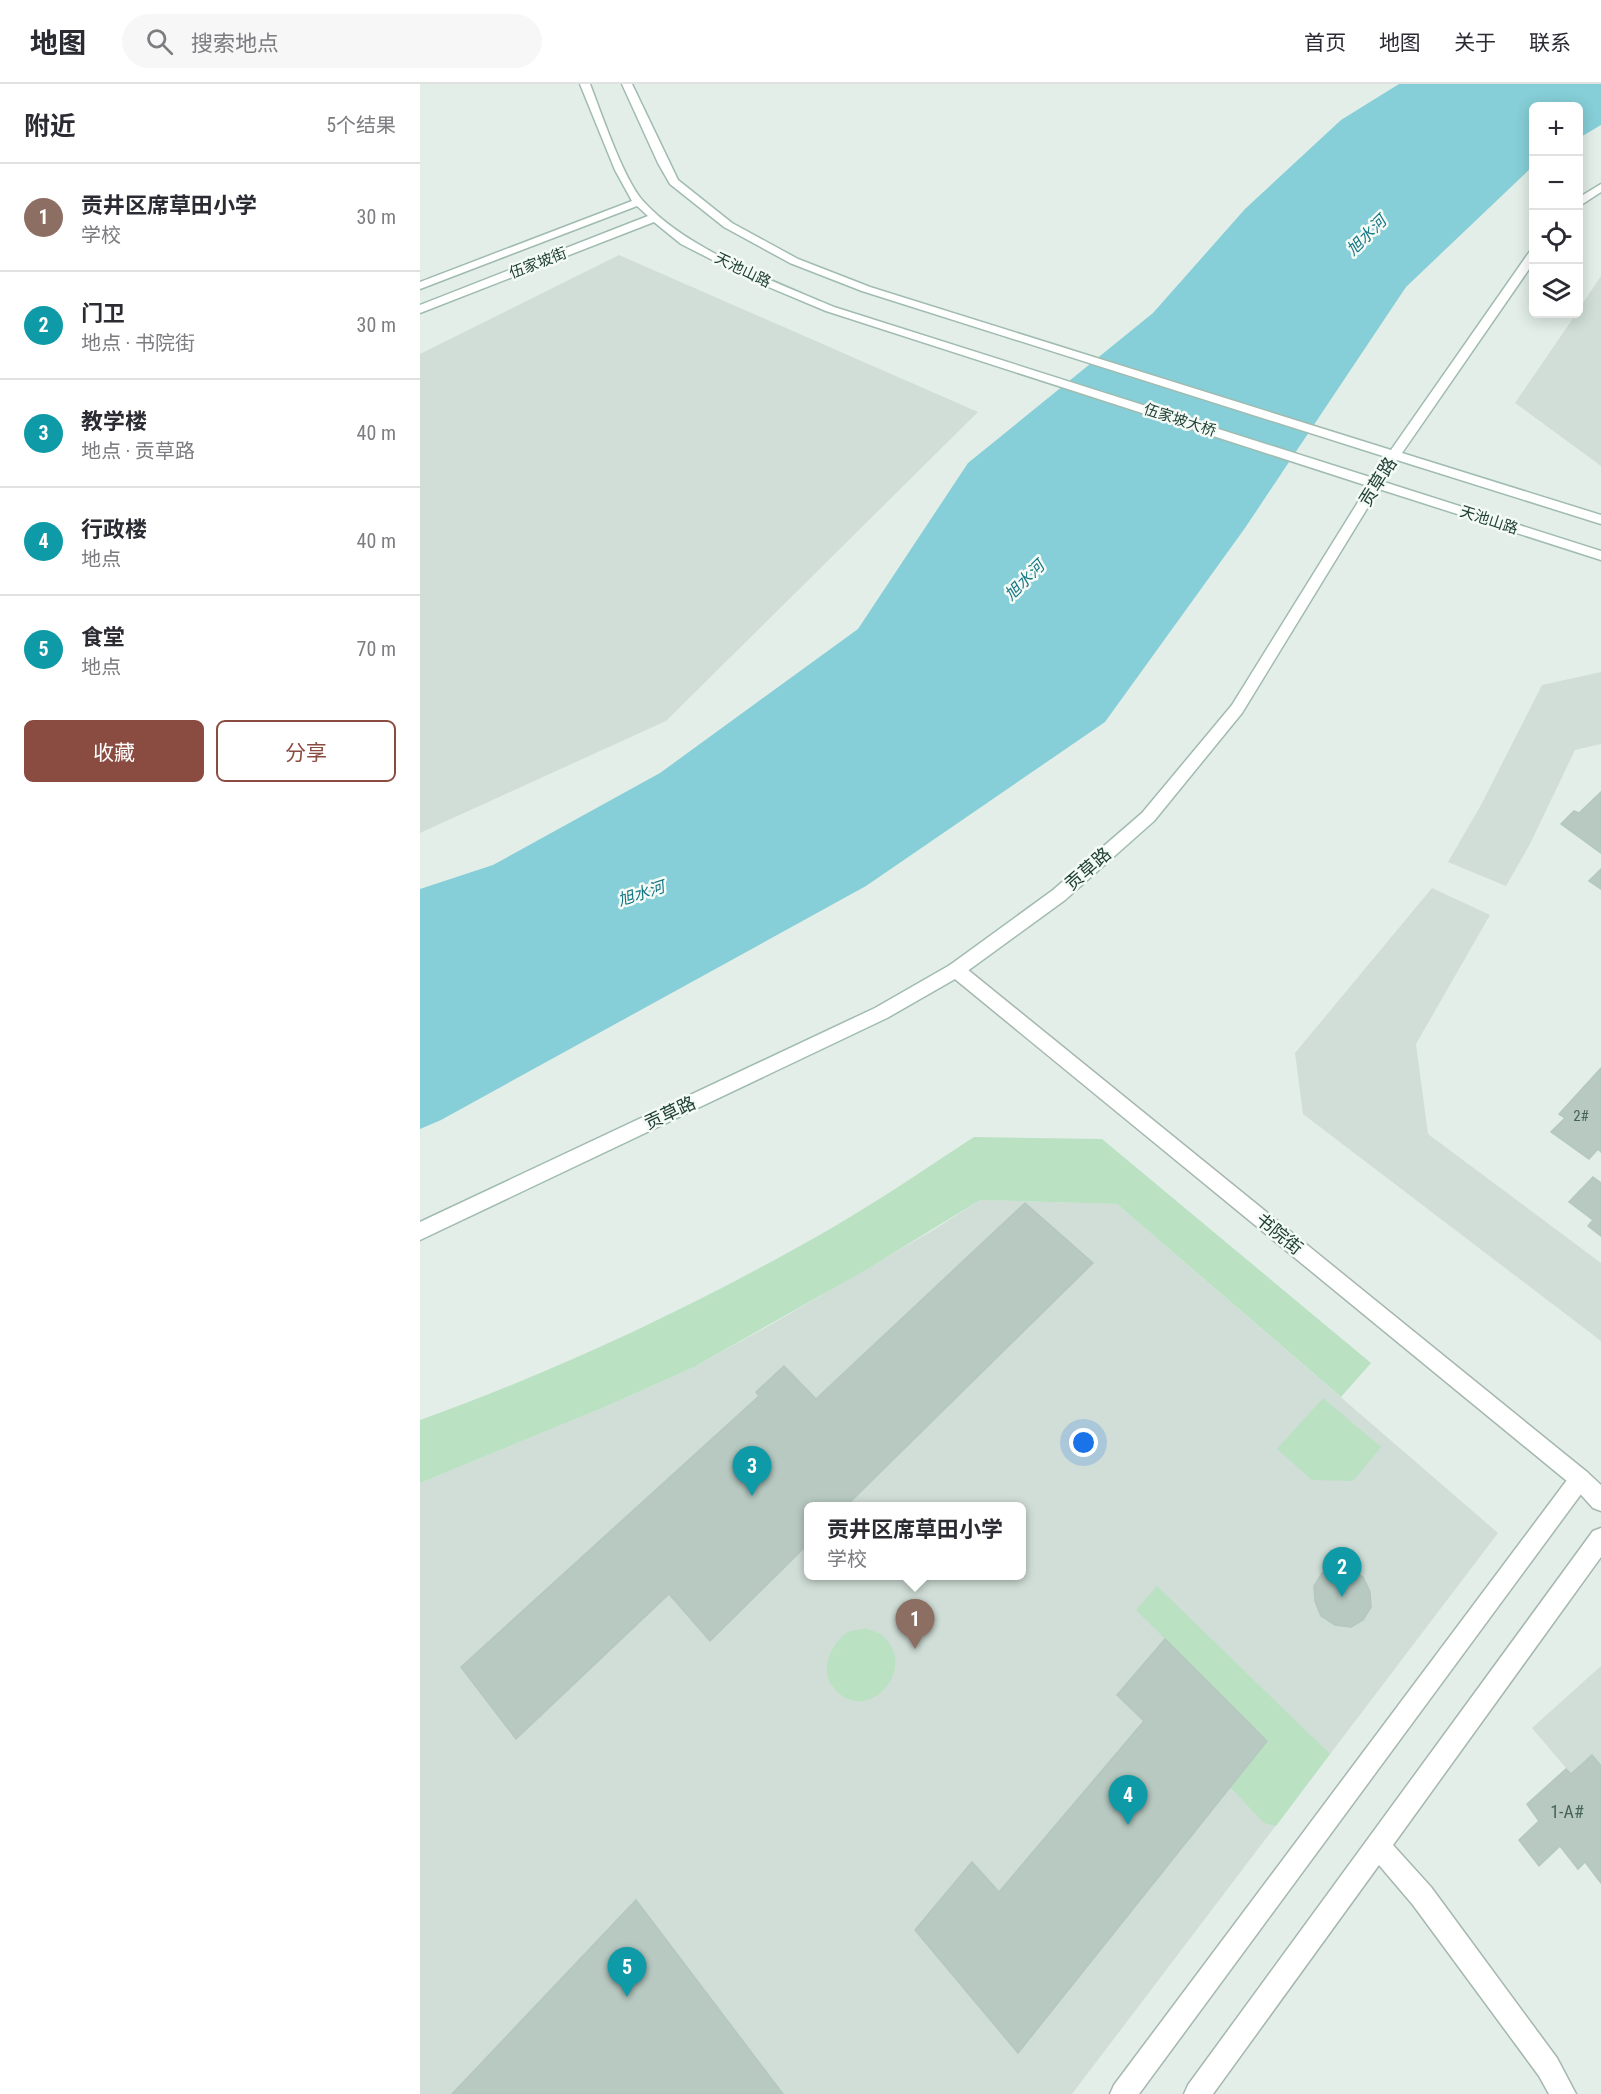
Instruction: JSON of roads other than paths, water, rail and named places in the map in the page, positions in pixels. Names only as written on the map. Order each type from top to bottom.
[{"type":"main road","name":"天池山路","points":[[585,84],[620,170],[638,202],[685,242],[756,278],[830,309],[983,356]]},
{"type":"main road","name":"天池山路","points":[[627,84],[674,182],[728,225],[794,261],[856,285],[1003,331]]},
{"type":"main road","points":[[1583,200],[1601,187]]},
{"type":"main road","name":"伍家坡街","points":[[420,286],[638,202]]},
{"type":"main road","name":"伍家坡街","points":[[420,309],[656,217]]},
{"type":"main road","name":"贡草路","points":[[420,1231],[881,1013],[956,970],[1059,895],[1148,817],[1238,709],[1394,455],[1529,259]]},
{"type":"main road","name":"伍家坡大桥","points":[[1003,331],[1394,455]]},
{"type":"main road","name":"伍家坡大桥","points":[[983,356],[1377,483]]},
{"type":"main road","name":"天池山路","points":[[1394,455],[1601,520]]},
{"type":"main road","name":"天池山路","points":[[1377,483],[1601,556]]},
{"type":"main road","name":"书院街","points":[[956,970],[1580,1479],[1601,1500]]},
{"type":"main road","points":[[1123,2094],[1580,1479]]},
{"type":"main road","points":[[1197,2094],[1601,1539]]},
{"type":"main road","points":[[1378,1846],[1422,1896],[1548,2067],[1563,2094]]},
{"type":"water","name":"旭水河","points":[[1399,84],[1601,84],[1601,125],[1583,136],[1583,102],[1529,102],[1529,170],[1406,287],[1245,528],[1105,722],[866,886],[441,1120],[420,1129],[420,889],[493,865],[660,773],[858,629],[968,463],[1153,313],[1245,209],[1341,120]]},
{"type":"place","name":"教学楼","points":[[752,1496]]},
{"type":"place","name":"门卫","points":[[1342,1597]]},
{"type":"place","name":"贡井区席草田小学","points":[[915,1649]]},
{"type":"place","name":"行政楼","points":[[1128,1825]]},
{"type":"place","name":"食堂","points":[[627,1997]]}]
